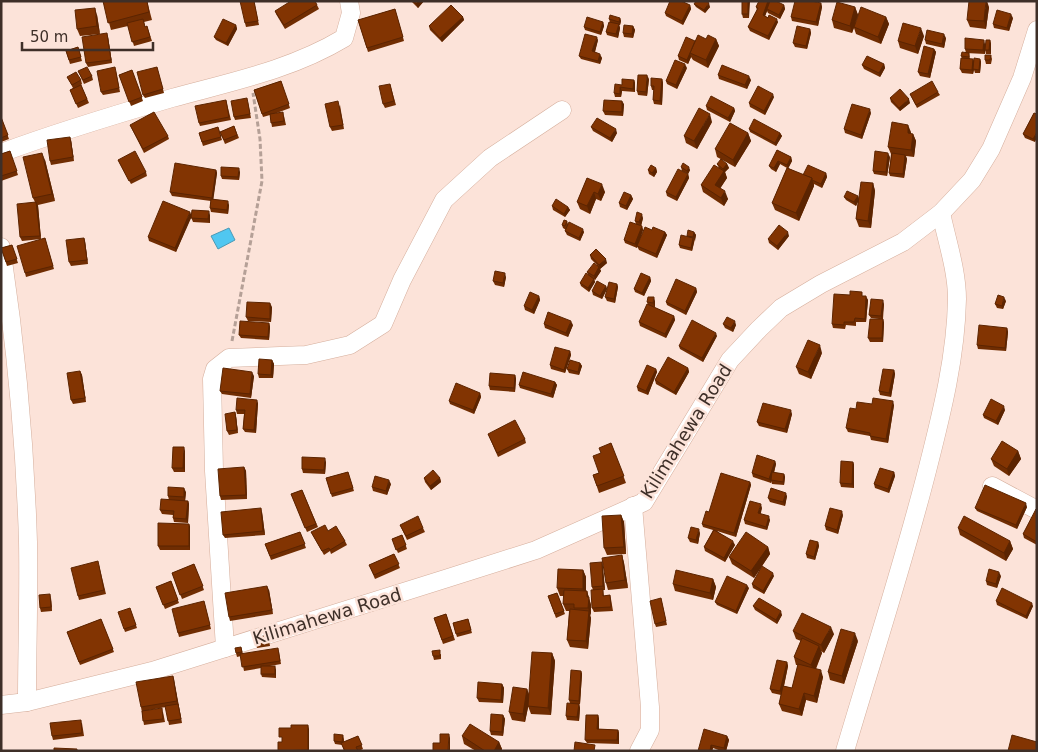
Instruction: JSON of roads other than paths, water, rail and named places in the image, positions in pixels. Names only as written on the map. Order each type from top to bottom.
[{"type":"street","points":[[1,153],[58,132],[251,77],[320,52],[344,38],[351,13],[349,1]]},
{"type":"street","name":"Kilimahewa Road","points":[[2,708],[152,671],[536,550],[644,502],[730,360],[759,329],[781,308],[821,284],[903,242],[941,214],[972,180],[991,149],[1022,78],[1037,30]]},
{"type":"street","points":[[225,648],[214,470],[212,379],[215,369],[229,358],[306,355],[350,345],[383,324],[402,280],[444,200],[490,158],[562,110]]},
{"type":"street","points":[[844,751],[914,523],[942,411],[954,350],[957,298],[941,214]]},
{"type":"street","points":[[1,247],[18,372],[24,462],[28,544],[27,702]]},
{"type":"street","points":[[992,486],[1037,510]]},
{"type":"street","points":[[633,506],[650,707],[650,730],[639,751]]},
{"type":"water","points":[[229,228],[235,240],[218,249],[211,236]]}]
